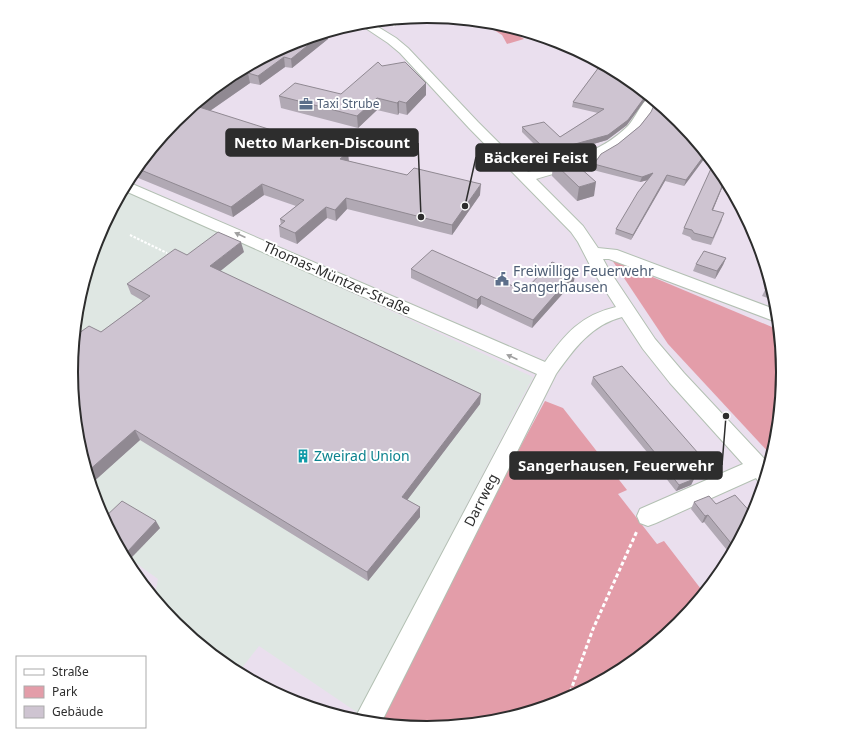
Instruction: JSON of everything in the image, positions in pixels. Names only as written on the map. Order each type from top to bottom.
[{"type":"street","points":[[374,27],[397,43],[411,56],[459,110],[577,229],[601,271],[649,344],[677,378],[762,470]]},
{"type":"street","points":[[525,177],[575,162],[607,148],[633,128],[650,103]]},
{"type":"street","name":"Thomas-Müntzer-Straße","points":[[130,188],[548,371]]},
{"type":"street","points":[[592,253],[611,254],[772,315]]},
{"type":"street","name":"Darrweg","points":[[370,716],[548,371],[581,329],[597,318],[627,310]]},
{"type":"street","points":[[648,516],[762,471]]},
{"type":"path","points":[[389,27],[396,25]]},
{"type":"path","points":[[130,235],[167,253]]},
{"type":"path","points":[[571,690],[593,629],[629,546],[642,523],[648,516]]},
{"type":"shaded area","points":[[128,193],[192,219],[533,377],[358,713],[259,646],[242,667],[234,662],[197,634],[165,602],[156,590],[158,579],[135,562],[114,526],[105,506],[90,462],[81,418],[79,395],[78,372],[81,326],[90,282],[105,238]]},
{"type":"green space","points":[[485,28],[518,35],[524,39],[507,44],[502,35],[494,30]]},
{"type":"green space","points":[[612,260],[774,328],[776,349],[776,395],[774,418],[767,451],[668,344]]},
{"type":"green space","points":[[545,401],[563,408],[627,490],[618,494],[657,544],[664,541],[701,588],[674,619],[640,649],[602,674],[561,694],[518,709],[473,718],[428,721],[382,718],[497,490]]},
{"type":"building","points":[[309,44],[291,59],[284,57],[258,76],[248,73],[273,59]]},
{"type":"building","points":[[378,62],[382,66],[405,62],[426,83],[406,103],[399,101],[397,103],[377,98],[357,116],[279,96],[295,83],[341,94]]},
{"type":"building","points":[[598,68],[644,98],[628,120],[608,135],[542,153],[541,150],[544,148],[522,127],[544,122],[560,137],[604,109],[573,102]]},
{"type":"building","points":[[245,75],[209,100],[215,95]]},
{"type":"building","points":[[654,106],[674,125],[702,158],[686,180],[667,175],[633,235],[616,229],[638,192],[653,173],[642,177],[594,164],[601,154],[618,144],[640,126]]},
{"type":"building","points":[[200,107],[281,133],[294,134],[348,152],[340,159],[407,175],[414,168],[481,184],[452,225],[346,198],[335,210],[326,207],[295,233],[279,226],[285,221],[280,219],[304,200],[262,184],[231,207],[143,171],[165,142]]},
{"type":"building","points":[[569,158],[596,182],[579,187],[553,162]]},
{"type":"building","points":[[711,169],[722,186],[712,210],[724,213],[713,238],[694,233],[692,230],[684,228]]},
{"type":"building","name":"Zweirad Union","points":[[218,232],[241,242],[210,266],[481,394],[402,497],[420,507],[367,572],[135,430],[92,468],[81,418],[79,395],[78,372],[80,332],[89,326],[101,332],[150,296],[127,284],[175,249],[187,255]]},
{"type":"building","points":[[432,250],[524,291],[552,262],[575,272],[533,320],[481,296],[477,300],[411,269]]},
{"type":"building","points":[[704,251],[726,258],[717,271],[696,264]]},
{"type":"building","points":[[622,366],[705,461],[686,469],[694,479],[679,485],[667,470],[669,470],[593,377]]},
{"type":"building","points":[[735,495],[748,510],[732,544],[708,515],[705,516],[694,502],[709,496],[716,504]]},
{"type":"building","points":[[122,501],[156,521],[128,551],[108,514]]},
{"type":"place","name":"Taxi Strube","points":[[306,104]]},
{"type":"place","name":"Bäckerei Feist","points":[[465,206]]},
{"type":"place","name":"Netto Marken-Discount","points":[[421,217]]},
{"type":"place","name":"Freiwillige Feuerwehr Sangerhausen","points":[[502,279]]},
{"type":"place","name":"Sangerhausen, Feuerwehr","points":[[726,416]]},
{"type":"place","name":"Zweirad Union","points":[[303,456]]}]
